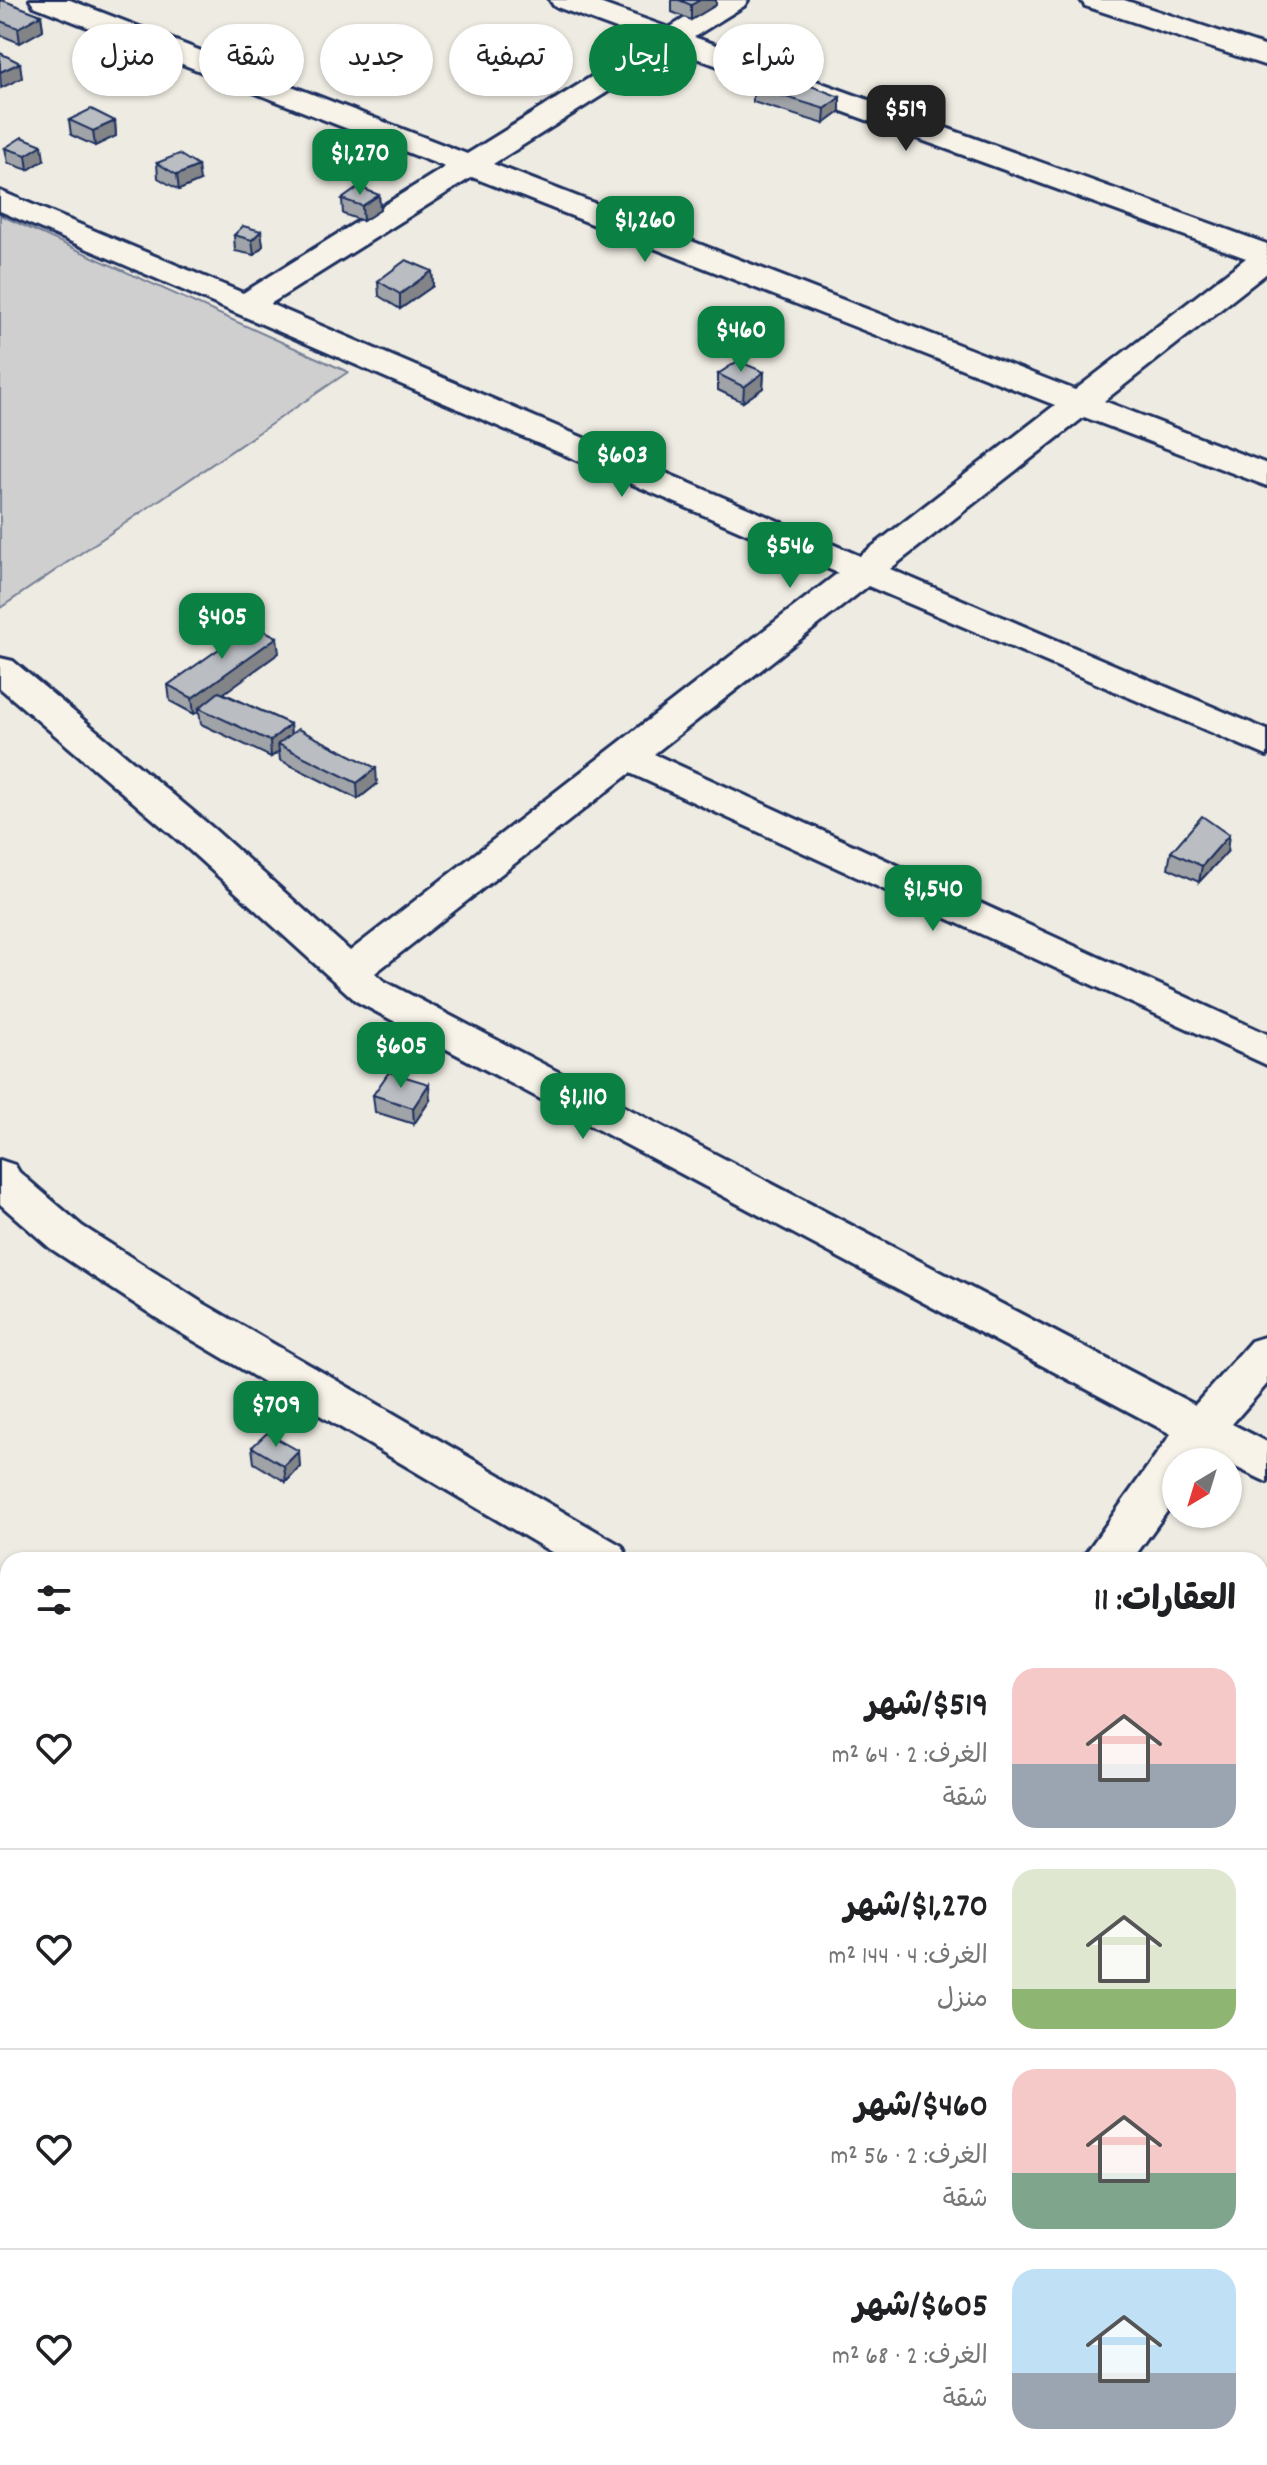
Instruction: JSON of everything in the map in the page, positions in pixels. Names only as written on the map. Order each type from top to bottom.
[{"type":"street","points":[[44,0],[1267,476]]},
{"type":"street","points":[[564,0],[630,24]]},
{"type":"street","points":[[695,24],[734,0]]},
{"type":"street","points":[[1095,0],[1267,57]]},
{"type":"street","points":[[697,48],[1267,256]]},
{"type":"street","points":[[246,305],[589,90]]},
{"type":"street","points":[[0,200],[1267,744]]},
{"type":"street","points":[[350,972],[1267,256]]},
{"type":"street","points":[[0,669],[200,838],[370,991],[1179,1448]]},
{"type":"street","points":[[626,756],[1267,1051]]},
{"type":"street","points":[[0,1176],[4,1183],[66,1237],[185,1314],[591,1552]]},
{"type":"street","points":[[1187,1448],[1267,1353]]},
{"type":"street","points":[[1242,1460],[1267,1464]]},
{"type":"street","points":[[1111,1552],[1162,1481]]},
{"type":"shaded area","points":[[0,215],[348,372],[0,608]]},
{"type":"building","points":[[0,0],[41,15],[18,28],[0,21]]},
{"type":"building","points":[[679,0],[700,0],[691,5]]},
{"type":"building","points":[[0,53],[20,63],[0,72]]},
{"type":"building","points":[[824,91],[840,97],[825,109],[782,96],[824,96]]},
{"type":"building","points":[[91,109],[115,121],[93,131],[69,120]]},
{"type":"building","points":[[22,137],[42,145],[26,155],[5,148]]},
{"type":"building","points":[[179,154],[198,166],[177,175],[157,163]]},
{"type":"building","points":[[359,187],[379,195],[362,206],[342,199]]},
{"type":"building","points":[[243,226],[261,231],[252,240],[234,235]]},
{"type":"building","points":[[406,260],[432,271],[400,294],[378,281]]},
{"type":"building","points":[[738,361],[764,372],[744,387],[718,374]]},
{"type":"building","points":[[253,625],[277,637],[192,698],[168,685]]},
{"type":"building","points":[[219,692],[290,724],[270,741],[199,708]]},
{"type":"building","points":[[298,729],[376,768],[357,783],[278,744]]},
{"type":"building","points":[[1202,816],[1229,835],[1202,866],[1171,852]]},
{"type":"building","points":[[389,1072],[429,1084],[413,1108],[373,1095]]},
{"type":"building","points":[[267,1433],[299,1451],[284,1466],[252,1447]]}]
